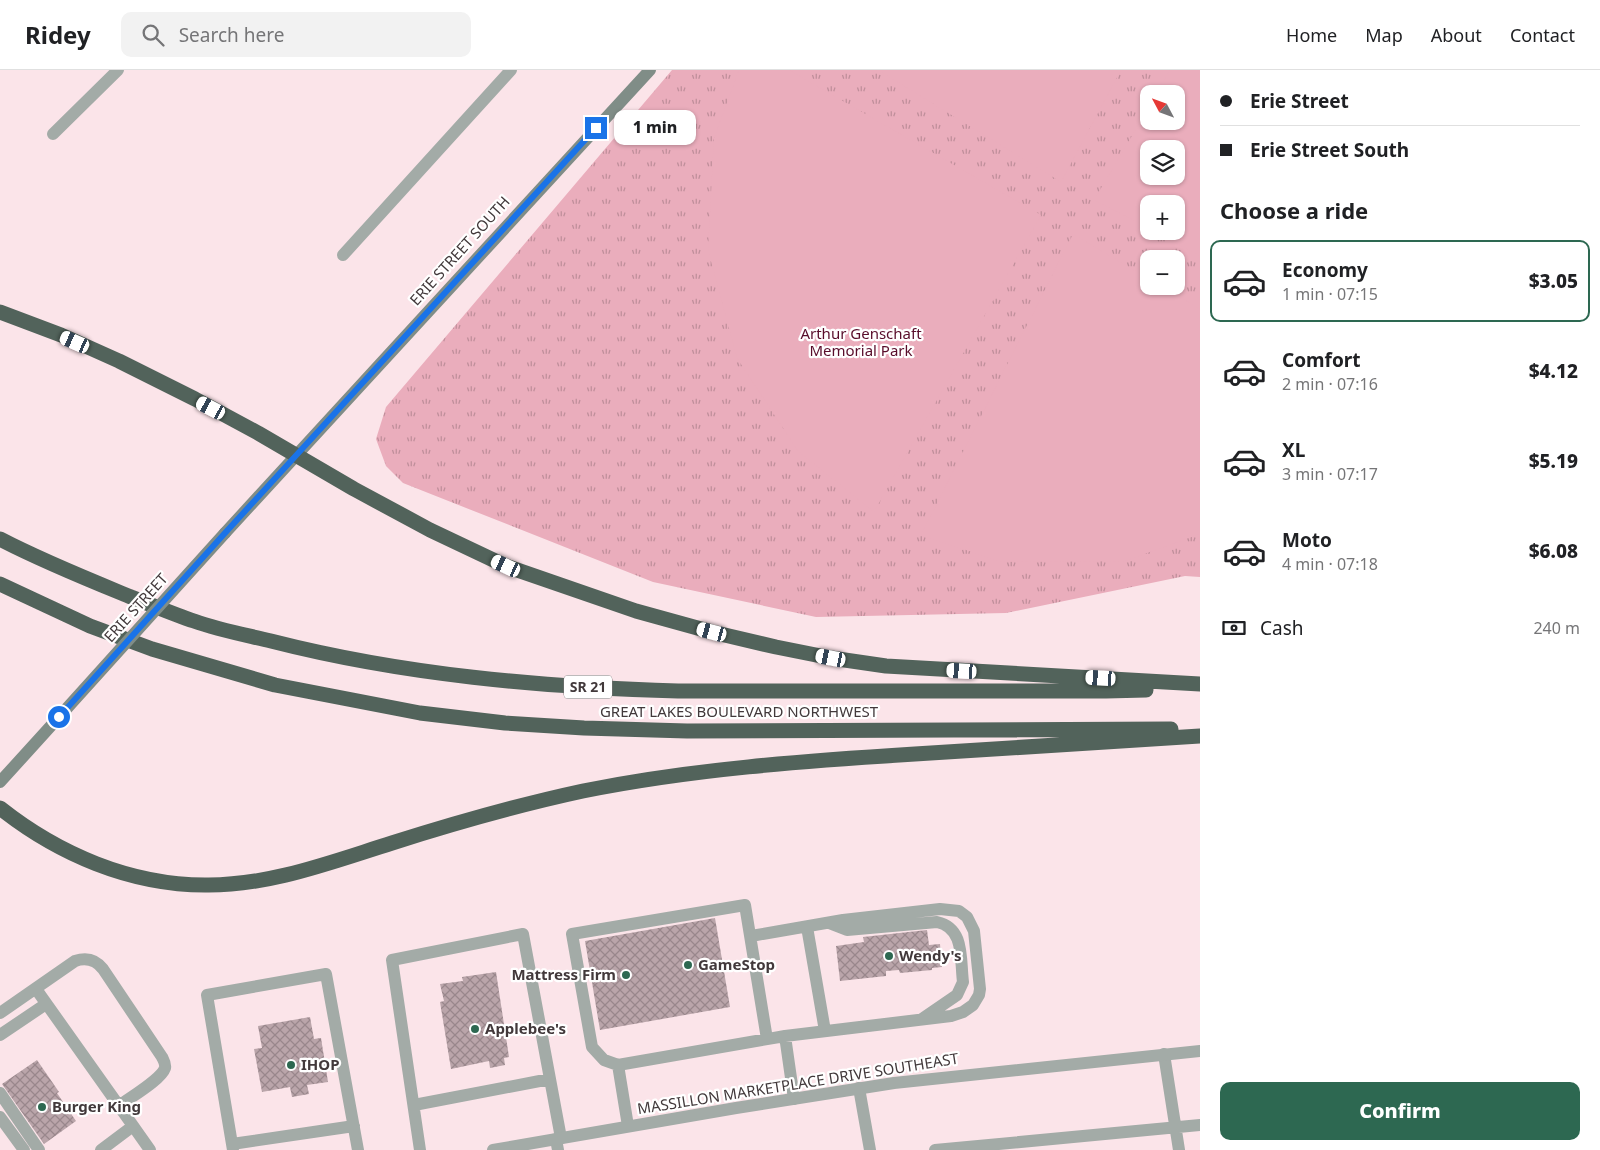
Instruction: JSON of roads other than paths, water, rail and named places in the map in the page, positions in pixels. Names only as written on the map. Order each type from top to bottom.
[{"type":"highway","points":[[0,312],[61,335],[127,365],[258,433],[430,530],[506,566],[628,609],[712,632],[822,656],[886,666],[1200,684]]},
{"type":"highway","name":"GREAT LAKES BOULEVARD NORTHWEST","points":[[0,539],[66,571],[196,622],[319,653],[385,666],[464,676],[612,689],[678,691],[1200,690]]},
{"type":"highway","name":"GREAT LAKES BOULEVARD NORTHWEST","points":[[0,584],[90,626],[152,649],[275,685],[420,713],[496,722],[584,728],[687,731],[1200,728]]},
{"type":"highway","points":[[0,808],[19,823],[47,840],[106,868],[170,883],[219,885],[252,882],[284,876],[520,805],[665,776],[747,766],[1200,736]]},
{"type":"main road","name":"ERIE STREET SOUTH","points":[[296,456],[476,257],[650,70]]},
{"type":"main road","name":"ERIE STREET","points":[[0,782],[296,456]]},
{"type":"street","points":[[53,134],[118,70]]},
{"type":"street","points":[[344,255],[511,70]]},
{"type":"street","points":[[751,936],[829,923],[940,909],[959,911],[968,917],[974,931],[980,982],[979,995],[973,1005],[963,1012],[951,1016],[785,1036],[618,1065],[604,1060],[592,1047],[572,934],[745,905],[767,1039]]},
{"type":"street","points":[[829,923],[847,930],[937,922],[951,928],[959,941],[961,988],[957,995],[920,1020]]},
{"type":"street","points":[[807,927],[825,1031]]},
{"type":"street","points":[[420,1150],[392,960],[523,934],[550,1079],[559,1142]]},
{"type":"street","points":[[0,1013],[79,959],[91,960],[103,969],[165,1063],[165,1069],[160,1076],[119,1106]]},
{"type":"street","points":[[354,1126],[232,1147],[206,994],[326,974],[354,1126],[358,1150]]},
{"type":"street","points":[[36,989],[150,1150]]},
{"type":"street","points":[[0,1035],[46,1004]]},
{"type":"street","points":[[785,1036],[794,1099]]},
{"type":"street","name":"MASSILLON MARKETPLACE DRIVE SOUTHEAST","points":[[492,1150],[559,1142],[628,1126],[859,1088],[1200,1051]]},
{"type":"street","points":[[1164,1054],[1179,1150]]},
{"type":"street","points":[[618,1065],[628,1126]]},
{"type":"street","points":[[414,1105],[550,1079]]},
{"type":"street","points":[[859,1088],[870,1150]]},
{"type":"street","points":[[0,1092],[40,1150]]},
{"type":"street","points":[[0,1117],[24,1150]]},
{"type":"street","points":[[936,1150],[1200,1125]]},
{"type":"street","points":[[101,1150],[133,1126]]},
{"type":"place","name":"Wendy's","points":[[889,956]]},
{"type":"place","name":"GameStop","points":[[688,965]]},
{"type":"place","name":"Mattress Firm","points":[[626,975]]},
{"type":"place","name":"Applebee's","points":[[475,1029]]},
{"type":"place","name":"IHOP","points":[[291,1065]]},
{"type":"place","name":"Burger King","points":[[42,1107]]},
{"type":"park label","name":"Arthur Genschaft Memorial Park","points":[[861,342]]}]
